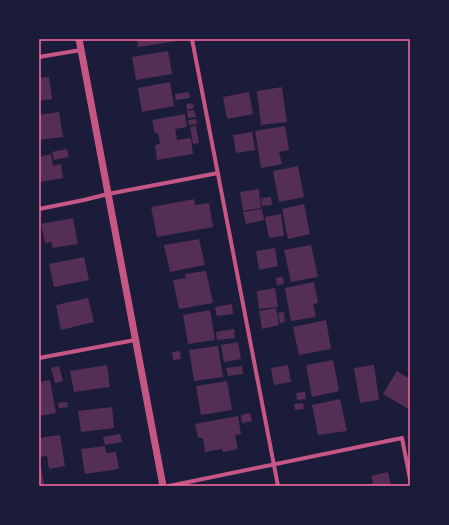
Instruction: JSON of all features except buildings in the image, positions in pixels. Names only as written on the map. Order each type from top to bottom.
[{"type":"street","points":[[79,39],[163,486]]},
{"type":"street","points":[[192,39],[278,486]]},
{"type":"street","points":[[39,57],[81,50]]},
{"type":"street","points":[[39,208],[218,173]]},
{"type":"street","points":[[39,358],[135,340]]},
{"type":"street","points":[[168,486],[402,438],[410,479]]}]
